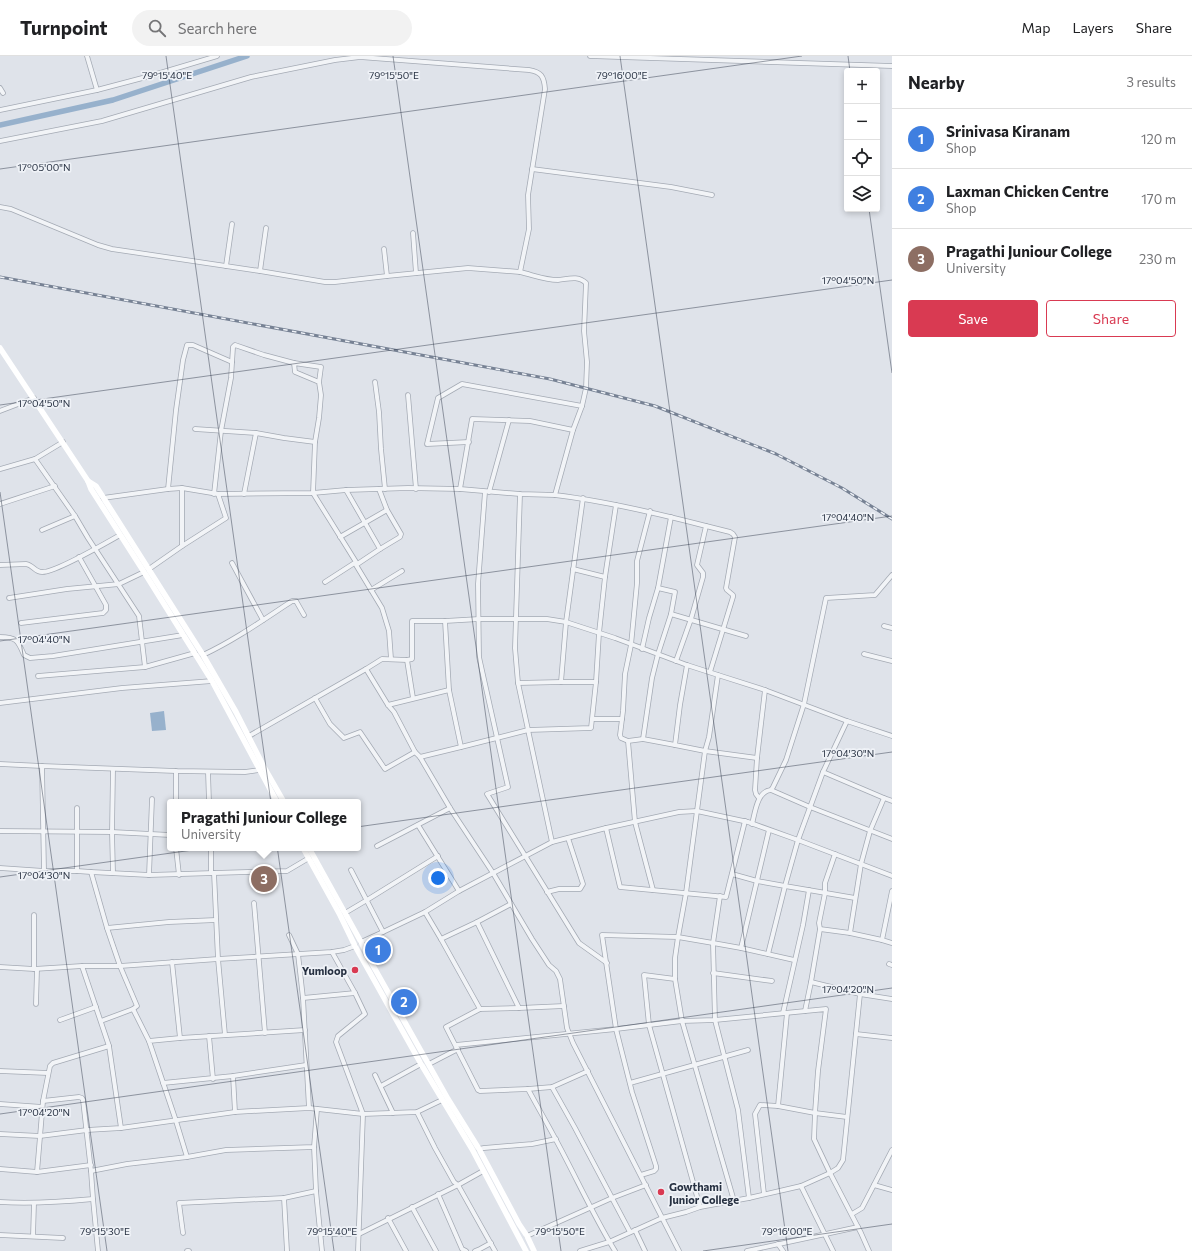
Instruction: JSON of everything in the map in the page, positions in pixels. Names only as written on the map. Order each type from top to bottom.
[{"type":"main road","points":[[0,348],[2,356],[34,398],[88,481],[91,489],[120,535],[147,571],[204,655],[282,799]]},
{"type":"main road","points":[[88,481],[96,486],[183,635],[212,681],[275,799]]},
{"type":"main road","points":[[304,851],[421,1064],[483,1171],[526,1251]]},
{"type":"main road","points":[[312,851],[371,962],[448,1099],[479,1149],[534,1251]]},
{"type":"street","points":[[87,56],[97,90]]},
{"type":"street","points":[[0,110],[97,90],[217,56]]},
{"type":"street","points":[[0,142],[102,121],[251,77],[361,56],[536,71],[541,75],[544,81],[544,89],[528,195],[529,229],[520,272]]},
{"type":"street","points":[[590,56],[892,66]]},
{"type":"street","points":[[0,88],[3,94]]},
{"type":"street","points":[[532,169],[671,187],[712,195]]},
{"type":"street","points":[[0,207],[11,209],[104,247],[325,282],[468,268],[520,272],[557,280],[578,278],[583,280],[586,283],[584,331],[586,388],[555,495]]},
{"type":"street","points":[[226,266],[232,224]]},
{"type":"street","points":[[260,271],[266,228]]},
{"type":"street","points":[[413,233],[416,273]]},
{"type":"street","points":[[384,249],[387,276]]},
{"type":"street","points":[[168,489],[176,410],[183,360],[187,345],[193,345],[232,362]]},
{"type":"street","points":[[9,598],[119,584],[147,571],[182,546],[226,518],[216,494],[221,431],[231,378],[234,345],[294,363],[321,368],[319,382],[321,395],[315,442],[313,493],[356,562],[325,582]]},
{"type":"street","points":[[294,363],[295,372],[319,382]]},
{"type":"street","points":[[375,382],[380,412],[380,449],[385,489]]},
{"type":"street","points":[[469,442],[428,444],[438,398],[462,384],[582,406]]},
{"type":"street","points":[[408,395],[416,490]]},
{"type":"street","points":[[0,411],[34,398]]},
{"type":"street","points":[[460,490],[472,419],[530,421],[573,430]]},
{"type":"street","points":[[508,420],[487,492],[478,584],[479,657],[508,787],[487,794],[578,943],[607,963]]},
{"type":"street","points":[[195,429],[256,433],[315,442]]},
{"type":"street","points":[[244,494],[256,433]]},
{"type":"street","points":[[0,469],[35,459],[63,442]]},
{"type":"street","points":[[35,459],[76,516],[88,538],[139,616],[145,667]]},
{"type":"street","points":[[0,504],[54,486]]},
{"type":"street","points":[[182,488],[182,546]]},
{"type":"street","points":[[103,498],[182,488],[216,494],[313,493],[385,489],[460,490],[555,495],[583,498],[650,511],[730,532],[735,537],[726,588],[733,595],[733,597],[710,672]]},
{"type":"street","points":[[379,489],[387,510],[401,534],[400,537],[356,565],[382,608],[389,631],[391,659]]},
{"type":"street","points":[[346,490],[380,549]]},
{"type":"street","points":[[520,494],[515,648],[518,683],[552,842]]},
{"type":"street","points":[[561,682],[566,622],[583,498]]},
{"type":"street","points":[[420,757],[461,748],[528,730],[591,728],[605,577],[616,505]]},
{"type":"street","points":[[340,537],[387,510]]},
{"type":"street","points":[[650,511],[637,561],[637,583],[631,645],[625,674],[620,736],[628,741],[643,740],[757,758]]},
{"type":"street","points":[[42,530],[76,516]]},
{"type":"street","points":[[642,649],[658,588],[671,517]]},
{"type":"street","points":[[676,661],[691,619],[703,578],[703,573],[697,565],[706,526]]},
{"type":"street","points":[[0,565],[30,564],[40,572],[46,572],[79,557],[120,535]]},
{"type":"street","points":[[21,623],[103,613],[106,610],[106,605],[79,557]]},
{"type":"street","points":[[232,563],[263,620]]},
{"type":"street","points":[[573,569],[605,577]]},
{"type":"street","points":[[371,590],[402,571]]},
{"type":"street","points":[[771,790],[786,760],[826,598],[875,594],[892,575]]},
{"type":"street","points":[[643,740],[652,678],[671,614],[675,592],[658,588]]},
{"type":"street","points":[[204,655],[294,600],[304,616]]},
{"type":"street","points":[[671,614],[746,636]]},
{"type":"street","points":[[248,736],[378,661],[391,659],[411,660],[413,657],[412,621],[445,622],[479,619],[547,619],[566,622],[687,665],[794,700],[847,722],[892,736]]},
{"type":"street","points":[[445,622],[449,690],[461,748]]},
{"type":"street","points":[[884,626],[892,628]]},
{"type":"street","points":[[0,637],[10,637],[18,642],[24,656],[30,658],[52,656],[183,635]]},
{"type":"street","points":[[38,676],[145,667],[195,654]]},
{"type":"street","points":[[864,654],[892,661]]},
{"type":"street","points":[[407,660],[413,698]]},
{"type":"street","points":[[675,745],[687,665]]},
{"type":"street","points":[[366,669],[388,705],[394,712],[415,752],[420,757],[450,808],[493,873],[532,939],[550,966],[556,971],[560,979],[567,1028],[679,1251]]},
{"type":"street","points":[[718,675],[709,737],[705,750],[686,893],[675,958],[676,979],[682,1021],[734,1201]]},
{"type":"street","points":[[0,703],[122,688],[212,681]]},
{"type":"street","points":[[518,683],[596,682]]},
{"type":"street","points":[[388,705],[449,690]]},
{"type":"street","points":[[758,796],[755,790],[757,758],[765,690]]},
{"type":"street","points":[[315,698],[330,724],[344,738],[360,732],[385,769],[415,752]]},
{"type":"street","points":[[593,719],[622,719]]},
{"type":"street","points":[[768,954],[798,840],[823,772],[847,722]]},
{"type":"street","points":[[628,741],[635,822],[653,890]]},
{"type":"street","points":[[0,764],[208,772],[245,772],[259,770]]},
{"type":"street","points":[[42,766],[44,871]]},
{"type":"street","points":[[113,769],[113,873]]},
{"type":"street","points":[[176,771],[176,799]]},
{"type":"street","points":[[208,772],[209,799]]},
{"type":"street","points":[[823,772],[892,801]]},
{"type":"street","points":[[606,828],[620,887],[726,897],[732,874],[758,796],[768,790],[892,839]]},
{"type":"street","points":[[850,933],[861,864],[870,831],[884,798]]},
{"type":"street","points":[[149,875],[152,799]]},
{"type":"street","points":[[77,808],[77,871]]},
{"type":"street","points":[[377,846],[450,808]]},
{"type":"street","points":[[361,942],[425,912],[493,873],[552,842],[606,828],[679,812],[697,811],[749,822],[892,876]]},
{"type":"street","points":[[418,825],[459,892]]},
{"type":"street","points":[[741,948],[770,830]]},
{"type":"street","points":[[0,831],[112,832],[167,835]]},
{"type":"street","points":[[547,892],[559,889],[580,889],[584,884],[568,838]]},
{"type":"street","points":[[176,851],[179,875]]},
{"type":"street","points":[[211,851],[218,959],[225,1035]]},
{"type":"street","points":[[805,1011],[812,982],[820,929],[818,923],[825,893],[825,883],[835,854]]},
{"type":"street","points":[[345,913],[438,856]]},
{"type":"street","points":[[0,868],[44,871],[179,875],[287,871],[308,858]]},
{"type":"street","points":[[351,870],[384,932]]},
{"type":"street","points":[[91,872],[107,928],[120,966],[136,1004],[136,1007],[133,1009],[101,1021]]},
{"type":"street","points":[[732,874],[757,881],[855,898]]},
{"type":"street","points":[[778,1106],[785,1013],[794,960],[809,890]]},
{"type":"street","points":[[882,940],[892,891]]},
{"type":"street","points":[[720,896],[712,943],[715,1020],[738,1110],[749,1198]]},
{"type":"street","points":[[254,903],[265,1033]]},
{"type":"street","points":[[440,939],[512,904]]},
{"type":"street","points":[[425,912],[480,1009]]},
{"type":"street","points":[[34,915],[36,1004]]},
{"type":"street","points":[[107,928],[169,922],[216,920]]},
{"type":"street","points":[[477,922],[519,1008]]},
{"type":"street","points":[[820,929],[850,933],[892,942]]},
{"type":"street","points":[[289,935],[298,954],[303,998],[309,1108]]},
{"type":"street","points":[[641,1175],[654,1171],[656,1166],[630,1083],[616,1029],[602,935],[678,937],[741,948],[794,960]]},
{"type":"street","points":[[0,967],[36,969],[82,966],[120,966],[332,952],[356,946]]},
{"type":"street","points":[[332,952],[355,993],[364,1014],[338,1036],[336,1042],[363,1114],[358,1251]]},
{"type":"street","points":[[172,962],[180,1038]]},
{"type":"street","points":[[82,966],[109,1046],[121,1128]]},
{"type":"street","points":[[714,972],[772,982]]},
{"type":"street","points":[[676,979],[644,974],[649,1025],[700,1207]]},
{"type":"street","points":[[812,982],[860,994],[892,999]]},
{"type":"street","points":[[303,998],[355,993]]},
{"type":"street","points":[[580,1251],[609,1242],[662,1218],[700,1207],[801,1186],[838,1168],[843,1160],[860,994]]},
{"type":"street","points":[[564,1006],[480,1009],[446,1027],[480,1091],[552,1087],[588,1071]]},
{"type":"street","points":[[60,1020],[96,1007]]},
{"type":"street","points":[[133,1009],[149,1041],[187,1157]]},
{"type":"street","points":[[429,1064],[457,1047],[682,1021],[715,1020],[826,1009],[818,1072],[814,1140],[869,1251]]},
{"type":"street","points":[[149,1041],[305,1030]]},
{"type":"street","points":[[856,1034],[892,1038]]},
{"type":"street","points":[[209,1036],[213,1078]]},
{"type":"street","points":[[37,1172],[42,1107],[50,1066],[53,1063],[109,1046]]},
{"type":"street","points":[[630,1083],[748,1050]]},
{"type":"street","points":[[380,1086],[421,1064]]},
{"type":"street","points":[[163,1084],[233,1076],[306,1065]]},
{"type":"street","points":[[0,1071],[48,1073]]},
{"type":"street","points":[[375,1075],[393,1113]]},
{"type":"street","points":[[233,1076],[235,1112]]},
{"type":"street","points":[[552,1087],[630,1232]]},
{"type":"street","points":[[528,1089],[615,1251]]},
{"type":"street","points":[[43,1101],[81,1097],[83,1100],[91,1165],[98,1251]]},
{"type":"street","points":[[0,1134],[40,1136],[87,1130],[121,1128],[235,1112],[309,1108],[363,1114],[417,1112],[442,1100]]},
{"type":"street","points":[[0,1104],[42,1107]]},
{"type":"street","points":[[764,1194],[755,1114],[760,1106],[778,1106],[847,1117]]},
{"type":"street","points":[[317,1109],[314,1147],[316,1191],[322,1251]]},
{"type":"street","points":[[417,1112],[450,1175],[454,1182],[458,1185],[495,1251]]},
{"type":"street","points":[[479,1149],[532,1144],[556,1139]]},
{"type":"street","points":[[91,1171],[127,1164],[187,1157],[226,1150],[314,1147]]},
{"type":"street","points":[[852,1214],[862,1208],[892,1150]]},
{"type":"street","points":[[0,1169],[37,1172],[91,1165]]},
{"type":"street","points":[[321,1234],[358,1234],[458,1185],[483,1171]]},
{"type":"street","points":[[527,1236],[612,1198],[646,1185]]},
{"type":"street","points":[[874,1185],[892,1190]]},
{"type":"street","points":[[801,1186],[833,1251]]},
{"type":"street","points":[[183,1233],[179,1203],[284,1198],[316,1191]]},
{"type":"street","points":[[438,1194],[462,1249],[466,1251]]},
{"type":"street","points":[[284,1198],[287,1251]]},
{"type":"street","points":[[0,1202],[59,1203],[93,1199]]},
{"type":"street","points":[[33,1236],[34,1203]]},
{"type":"street","points":[[412,1207],[436,1251]]},
{"type":"street","points":[[388,1218],[406,1251]]},
{"type":"street","points":[[747,1251],[858,1227]]},
{"type":"street","points":[[635,1230],[646,1251]]},
{"type":"street","points":[[0,1235],[63,1238]]},
{"type":"street","points":[[475,1251],[491,1243]]},
{"type":"street","points":[[778,1244],[783,1251]]},
{"type":"water","points":[[164,711],[166,730],[152,731],[150,713]]},
{"type":"waterway","points":[[0,125],[113,100],[247,56]]},
{"type":"railway","points":[[0,277],[550,379],[655,406],[776,454],[842,488],[892,519]]},
{"type":"place","name":"Pragathi Juniour College","points":[[264,879]]},
{"type":"place","name":"Srinivasa Kiranam","points":[[378,950]]},
{"type":"place","name":"Yumloop","points":[[355,970]]},
{"type":"place","name":"Laxman Chicken Centre","points":[[404,1002]]},
{"type":"place","name":"Gowthami Junior College","points":[[661,1192]]}]
